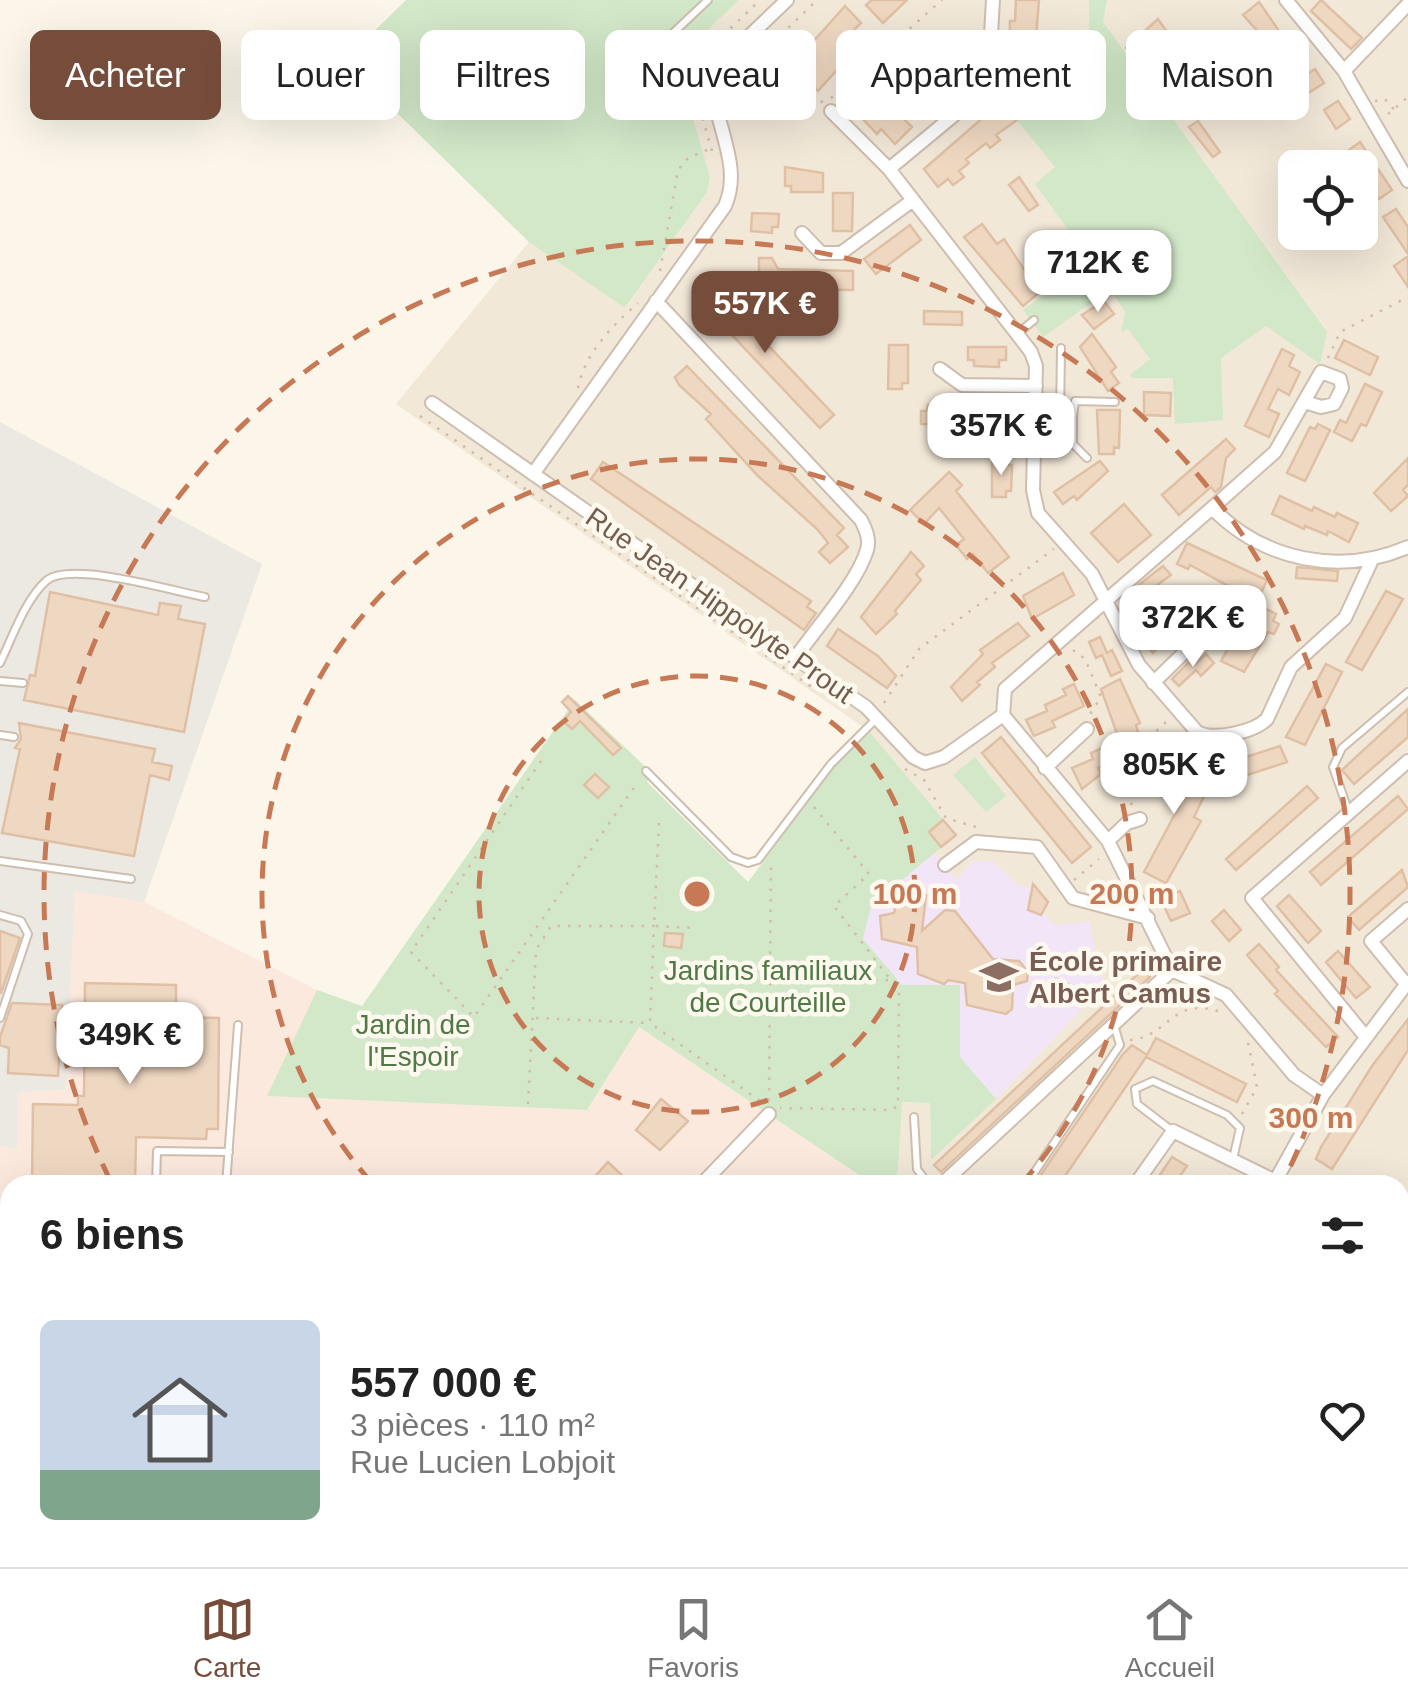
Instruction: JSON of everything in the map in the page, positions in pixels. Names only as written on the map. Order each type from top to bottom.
[{"type":"street","points":[[756,30],[786,0]]},
{"type":"street","points":[[889,169],[988,88],[993,0]]},
{"type":"street","points":[[1286,0],[1344,72],[1408,181]]},
{"type":"street","points":[[1344,72],[1408,4]]},
{"type":"street","points":[[827,108],[889,169],[1031,352],[1036,386],[1034,499],[1038,513],[1092,574],[1104,602],[1153,683],[1206,737],[1260,725],[1292,668],[1345,618],[1371,562]]},
{"type":"street","points":[[533,474],[732,189],[718,146],[716,120]]},
{"type":"street","points":[[802,233],[821,253],[841,253],[913,200]]},
{"type":"street","points":[[656,300],[861,520],[868,534],[867,549],[858,566],[796,657]]},
{"type":"street","points":[[940,369],[962,385],[1036,386]]},
{"type":"street","points":[[1304,402],[1330,406],[1339,395],[1340,379],[1320,372],[1275,452],[1005,689],[1002,708],[1110,844],[1172,970],[1226,996],[1294,1075],[1323,1095]]},
{"type":"street","name":"Rue Jean Hippolyte Prout","points":[[432,402],[796,657],[877,718],[913,758],[925,763],[944,757],[1002,708]]},
{"type":"street","points":[[1212,508],[1242,533],[1281,554],[1371,562],[1408,547]]},
{"type":"street","points":[[1153,683],[1198,639],[1215,608]]},
{"type":"street","points":[[1046,768],[1087,729]]},
{"type":"street","points":[[1365,1036],[1252,898],[1348,811],[1406,767]]},
{"type":"street","points":[[1110,844],[1133,821]]},
{"type":"street","points":[[945,865],[969,845],[984,842],[1037,847],[1074,898],[1120,914],[1148,918]]},
{"type":"street","points":[[1278,1175],[1323,1095],[1407,983],[1371,941],[1408,909]]},
{"type":"street","points":[[952,1175],[1172,970]]},
{"type":"street","points":[[710,1175],[769,1111]]},
{"type":"street","points":[[1142,1175],[1173,1132],[1259,1175]]},
{"type":"lane","points":[[676,30],[708,0]]},
{"type":"lane","points":[[1017,334],[1034,320]]},
{"type":"lane","points":[[1060,348],[1060,416]]},
{"type":"lane","points":[[1087,458],[1073,444],[1075,401],[1115,402]]},
{"type":"lane","points":[[1035,416],[1073,417]]},
{"type":"lane","points":[[0,663],[42,584],[57,573],[205,597]]},
{"type":"lane","points":[[0,680],[23,683]]},
{"type":"lane","points":[[1348,811],[1333,767],[1342,748],[1408,692]]},
{"type":"lane","points":[[646,771],[738,862],[758,860],[830,764],[877,718]]},
{"type":"lane","points":[[0,735],[14,737]]},
{"type":"lane","points":[[0,861],[130,879]]},
{"type":"lane","points":[[0,915],[22,921],[28,934],[4,993],[0,1018]]},
{"type":"lane","points":[[1033,1175],[1120,1045],[1114,1024]]},
{"type":"lane","points":[[227,1175],[238,1025]]},
{"type":"lane","points":[[1173,1132],[1136,1104],[1135,1089],[1142,1082],[1153,1081],[1236,1124],[1241,1136],[1232,1160]]},
{"type":"lane","points":[[914,1117],[917,1168],[922,1175]]},
{"type":"lane","points":[[156,1175],[157,1151],[229,1152]]},
{"type":"path","points":[[714,159],[718,146],[695,91],[696,70],[705,54],[760,0]]},
{"type":"path","points":[[785,30],[817,0]]},
{"type":"path","points":[[816,96],[827,108],[942,0]]},
{"type":"path","points":[[1388,114],[1408,97]]},
{"type":"path","points":[[1365,107],[1381,98],[1395,111]]},
{"type":"path","points":[[670,259],[660,273],[678,170],[688,158],[718,146]]},
{"type":"path","points":[[1320,372],[1340,332],[1408,296]]},
{"type":"path","points":[[578,388],[582,368],[616,322],[638,302]]},
{"type":"path","points":[[420,416],[820,693]]},
{"type":"path","points":[[877,718],[919,649],[1064,542]]},
{"type":"path","points":[[1060,640],[1085,659],[1102,697],[1092,707],[1087,729]]},
{"type":"path","points":[[1133,821],[1134,792],[1128,776],[1150,737],[1178,711]]},
{"type":"path","points":[[541,761],[411,952],[474,1017],[646,771]]},
{"type":"path","points":[[899,762],[909,774],[924,780],[946,818],[980,829],[984,842]]},
{"type":"path","points":[[534,1018],[650,1023],[769,1111],[892,1110],[898,1106],[899,990],[834,906],[869,874],[806,796]]},
{"type":"path","points":[[650,1023],[659,823]]},
{"type":"path","points":[[769,1111],[771,842]]},
{"type":"path","points":[[1066,887],[1110,844]]},
{"type":"path","points":[[528,1104],[536,950],[551,926],[696,928]]},
{"type":"path","points":[[686,978],[891,980]]},
{"type":"path","points":[[1118,1040],[1146,1039],[1176,1013],[1200,1005],[1225,1014]]},
{"type":"path","points":[[1236,1124],[1257,1088],[1244,1036]]},
{"type":"shaded area","points":[[739,0],[1408,0],[1408,1175],[897,1175],[901,1102],[930,1103],[931,1158],[960,1058],[960,986],[902,986],[870,906],[955,835],[869,731],[396,404],[529,242],[626,307],[707,192],[710,178],[693,120],[816,120],[816,30],[707,30]]},
{"type":"shaded area","points":[[0,422],[262,564],[144,902],[75,891],[66,1089],[17,1093],[17,1149],[0,1146]]},
{"type":"shaded area","name":"École primaire Albert Camus","points":[[935,853],[957,880],[973,861],[992,861],[1019,886],[1036,888],[1048,902],[1044,913],[1054,925],[1090,922],[1098,971],[1107,983],[996,1099],[960,1058],[960,986],[902,986],[863,939],[870,906]]},
{"type":"shaded area","points":[[75,890],[144,902],[317,990],[268,1096],[587,1110],[639,1027],[859,1175],[0,1175],[0,1146],[17,1149],[16,1093],[66,1089]]},
{"type":"green space","points":[[406,0],[739,0],[708,30],[605,30],[605,120],[693,120],[710,177],[707,192],[625,308],[529,242],[400,116],[400,30],[376,30]]},
{"type":"green space","points":[[1089,0],[1107,0],[1103,22],[1126,54],[1126,120],[1174,120],[1327,332],[1320,364],[1266,326],[1221,358],[1223,420],[1175,424],[1173,378],[1132,378],[1130,375],[1150,359],[1128,329],[1121,332],[1125,312],[1114,295],[1101,296],[1043,337],[1023,310],[1090,260],[1035,184],[1055,167],[1017,120],[1106,120],[1106,30],[1089,30]]},
{"type":"green space","name":"Jardins familiaux de Courteille","points":[[575,700],[652,773],[647,782],[748,882],[829,773],[869,731],[956,835],[871,906],[863,939],[902,985],[960,985],[960,1057],[996,1099],[931,1160],[930,1103],[902,1102],[898,1175],[859,1175],[639,1027],[587,1110],[267,1096],[317,990],[362,1006]]},
{"type":"green space","points":[[975,757],[1006,796],[986,812],[953,775]]},
{"type":"building","points":[[872,0],[907,0],[883,23],[866,5]]},
{"type":"building","points":[[1016,0],[1039,0],[1037,30],[1010,30],[1010,21],[1015,21]]},
{"type":"building","points":[[1321,0],[1362,38],[1351,49],[1311,11]]},
{"type":"building","points":[[1259,2],[1278,30],[1257,30],[1243,15]]},
{"type":"building","points":[[845,6],[861,23],[854,30],[836,30],[836,71],[818,91],[816,89],[816,38]]},
{"type":"building","points":[[1158,19],[1166,30],[1146,30]]},
{"type":"building","points":[[1315,69],[1324,83],[1309,93],[1309,73]]},
{"type":"building","points":[[1338,101],[1350,119],[1336,129],[1324,110]]},
{"type":"building","points":[[864,120],[905,120],[912,127],[895,144],[881,129],[877,134]]},
{"type":"building","points":[[980,120],[1017,120],[996,135],[1000,140],[990,148],[986,143],[966,159],[969,163],[959,171],[964,177],[953,185],[948,179],[938,187],[924,169]]},
{"type":"building","points":[[1198,121],[1220,152],[1213,157],[1189,127]]},
{"type":"building","points":[[1360,142],[1365,150],[1349,150]]},
{"type":"building","points":[[785,167],[823,173],[823,192],[791,192],[791,186],[785,186]]},
{"type":"building","points":[[1378,169],[1392,190],[1378,198]]},
{"type":"building","points":[[1019,177],[1038,205],[1029,211],[1009,185]]},
{"type":"building","points":[[833,193],[853,193],[852,231],[833,231]]},
{"type":"building","points":[[1396,209],[1408,227],[1408,254],[1383,217]]},
{"type":"building","points":[[752,213],[779,214],[778,227],[772,227],[772,233],[751,231]]},
{"type":"building","points":[[982,224],[997,244],[1004,239],[1025,271],[1031,267],[1039,277],[1033,281],[1041,291],[1023,306],[964,237]]},
{"type":"building","points":[[910,225],[921,240],[876,274],[864,259]]},
{"type":"building","points":[[1408,256],[1408,287],[1394,266]]},
{"type":"building","points":[[759,258],[772,258],[778,269],[853,271],[853,290],[771,289],[771,278],[759,278]]},
{"type":"building","points":[[710,284],[834,415],[820,428],[696,297]]},
{"type":"building","points":[[1104,301],[1114,314],[1094,329],[1082,315]]},
{"type":"building","points":[[924,311],[962,312],[962,325],[924,324]]},
{"type":"building","points":[[1092,334],[1116,367],[1111,372],[1119,383],[1108,391],[1080,347]]},
{"type":"building","points":[[1344,340],[1378,357],[1370,375],[1335,358]]},
{"type":"building","points":[[889,345],[908,345],[908,383],[902,383],[902,389],[888,389]]},
{"type":"building","points":[[968,347],[1006,347],[1006,360],[999,360],[999,367],[974,366],[974,360],[968,360]]},
{"type":"building","points":[[1282,349],[1294,355],[1289,366],[1300,372],[1289,395],[1278,389],[1268,409],[1279,414],[1269,437],[1245,426]]},
{"type":"building","points":[[687,366],[844,528],[837,535],[848,547],[830,563],[819,552],[828,543],[818,530],[757,475],[706,419],[711,414],[679,385],[675,377]]},
{"type":"building","points":[[1365,384],[1382,392],[1366,426],[1361,424],[1352,441],[1334,432],[1340,420],[1346,423]]},
{"type":"building","points":[[1144,392],[1171,393],[1170,416],[1144,415]]},
{"type":"building","points":[[928,405],[953,405],[953,411],[964,412],[978,411],[979,405],[1005,406],[1005,412],[1011,412],[1010,425],[921,424],[921,411],[927,411]]},
{"type":"building","points":[[1097,410],[1120,410],[1119,448],[1114,447],[1114,454],[1099,454]]},
{"type":"building","points":[[1318,424],[1330,430],[1305,481],[1287,473],[1310,427],[1315,429]]},
{"type":"building","points":[[1226,439],[1235,449],[1226,458],[1221,487],[1215,492],[1211,487],[1179,515],[1162,495]]},
{"type":"building","points":[[1408,458],[1408,485],[1403,490],[1408,496],[1391,511],[1374,493]]},
{"type":"building","points":[[992,459],[1006,459],[1006,465],[1012,465],[1011,491],[1006,491],[1006,497],[992,497]]},
{"type":"building","points":[[1100,461],[1108,471],[1077,500],[1074,496],[1063,504],[1054,492]]},
{"type":"building","points":[[603,462],[811,601],[807,607],[816,613],[804,630],[591,479]]},
{"type":"building","points":[[949,472],[962,485],[956,491],[1009,557],[988,573],[973,554],[967,559],[956,545],[964,539],[939,508],[924,524],[910,510]]},
{"type":"building","points":[[1280,496],[1312,511],[1314,507],[1335,517],[1337,513],[1358,523],[1349,542],[1328,531],[1327,535],[1305,526],[1304,529],[1272,514]]},
{"type":"building","points":[[1124,504],[1151,535],[1118,562],[1091,533]]},
{"type":"building","points":[[1187,543],[1267,580],[1257,602],[1190,565],[1188,569],[1177,564]]},
{"type":"building","points":[[911,552],[924,566],[916,574],[921,580],[895,611],[897,614],[876,634],[861,617]]},
{"type":"building","points":[[1163,566],[1171,575],[1142,596],[1135,588]]},
{"type":"building","points":[[1297,567],[1338,571],[1337,581],[1296,578]]},
{"type":"building","points":[[1063,573],[1074,595],[1032,619],[1023,596]]},
{"type":"building","points":[[1386,591],[1403,599],[1362,670],[1346,662]]},
{"type":"building","points":[[50,592],[158,615],[160,603],[181,606],[178,619],[205,624],[184,732],[24,700],[30,675],[35,676]]},
{"type":"building","points":[[1172,602],[1185,618],[1153,653],[1139,637]]},
{"type":"building","points":[[1254,603],[1276,614],[1273,621],[1279,624],[1274,634],[1268,632],[1244,672],[1221,661]]},
{"type":"building","points":[[1018,623],[1029,636],[992,663],[995,667],[962,701],[951,687],[983,654],[980,650]]},
{"type":"building","points":[[838,629],[878,656],[896,676],[887,688],[827,646]]},
{"type":"building","points":[[1100,637],[1107,653],[1112,650],[1122,671],[1111,676],[1102,655],[1096,658],[1089,642]]},
{"type":"building","points":[[1206,654],[1214,663],[1201,676],[1196,670],[1179,686],[1172,679],[1189,662],[1193,666]]},
{"type":"building","points":[[1326,664],[1342,672],[1305,745],[1286,737]]},
{"type":"building","points":[[1120,679],[1140,723],[1136,725],[1139,736],[1125,742],[1120,742],[1101,689]]},
{"type":"building","points":[[1074,684],[1084,706],[1052,721],[1055,727],[1034,736],[1026,720],[1047,711],[1045,705],[1066,695],[1063,689]]},
{"type":"building","points":[[568,696],[621,748],[613,755],[580,721],[572,729],[563,721],[571,712],[562,702]]},
{"type":"building","points":[[1408,709],[1408,737],[1354,784],[1342,770]]},
{"type":"building","points":[[19,723],[155,749],[152,762],[172,766],[169,780],[150,775],[134,856],[2,833],[20,749],[15,748],[21,739]]},
{"type":"building","points":[[1001,737],[1091,847],[1072,863],[982,753]]},
{"type":"building","points":[[1107,746],[1119,759],[1098,768],[1101,774],[1082,789],[1072,768],[1093,759],[1091,753]]},
{"type":"building","points":[[1280,746],[1287,762],[1232,780],[1224,764]]},
{"type":"building","points":[[1142,761],[1174,776],[1178,769],[1210,784],[1194,817],[1201,821],[1166,883],[1144,872],[1183,799],[1135,777]]},
{"type":"building","points":[[595,774],[609,787],[598,798],[584,785]]},
{"type":"building","points":[[1307,786],[1318,798],[1236,870],[1226,859]]},
{"type":"building","points":[[1398,796],[1408,809],[1321,885],[1310,872]]},
{"type":"building","points":[[943,820],[956,835],[941,847],[929,832]]},
{"type":"building","points":[[1402,870],[1408,887],[1359,930],[1348,917]]},
{"type":"building","points":[[1033,884],[1048,902],[1041,915],[1028,910]]},
{"type":"building","points":[[912,889],[926,895],[922,931],[945,910],[955,911],[993,959],[1019,961],[1028,972],[1027,981],[1013,985],[1012,1009],[1006,1014],[967,1005],[965,983],[948,980],[944,984],[918,974],[917,947],[882,939],[880,916],[894,913],[899,892]]},
{"type":"building","points":[[1180,891],[1190,913],[1171,921],[1161,900]]},
{"type":"building","points":[[1289,895],[1321,931],[1308,943],[1277,906]]},
{"type":"building","points":[[1224,910],[1241,930],[1229,941],[1212,921]]},
{"type":"building","points":[[0,931],[20,938],[1,993],[0,993]]},
{"type":"building","points":[[665,933],[683,934],[681,948],[664,946]]},
{"type":"building","points":[[1259,944],[1279,967],[1276,970],[1338,1037],[1326,1047],[1275,994],[1278,991],[1247,955]]},
{"type":"building","points":[[1338,951],[1370,987],[1356,998],[1326,962]]},
{"type":"building","points":[[1142,970],[1150,977],[941,1172],[934,1165]]},
{"type":"building","points":[[1056,979],[1070,985],[1069,994],[1054,1006],[1045,1005]]},
{"type":"building","points":[[85,983],[176,985],[176,1017],[219,1018],[218,1129],[207,1129],[206,1139],[136,1137],[135,1175],[32,1175],[33,1104],[78,1105],[78,1096],[84,1096]]},
{"type":"building","points":[[12,1003],[62,1005],[58,1076],[8,1073],[9,1048],[0,1045],[0,1037]]},
{"type":"building","points":[[1408,1019],[1408,1050],[1332,1169],[1316,1159],[1321,1147],[1372,1066]]},
{"type":"building","points":[[1156,1038],[1246,1084],[1237,1102],[1146,1057],[1066,1175],[1041,1175],[1123,1054],[1132,1045],[1147,1055]]},
{"type":"building","points":[[661,1099],[688,1121],[660,1150],[636,1130]]},
{"type":"building","points":[[1172,1157],[1187,1166],[1181,1175],[1160,1175]]},
{"type":"building","points":[[608,1162],[622,1175],[596,1175]]},
{"type":"place","name":"École primaire Albert Camus","points":[[999,977]]},
{"type":"park label","name":"Jardin de l'Espoir","points":[[413,1040]]}]
